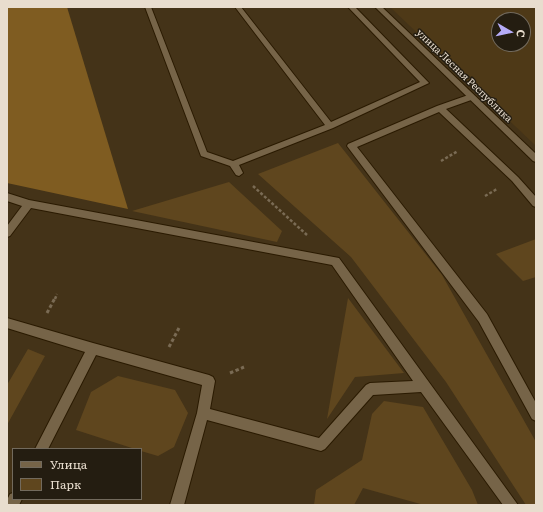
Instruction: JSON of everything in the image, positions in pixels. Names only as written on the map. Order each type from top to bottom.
[{"type":"street","points":[[148,7],[204,154],[233,164],[239,173]]},
{"type":"street","points":[[238,7],[330,126]]},
{"type":"street","points":[[233,164],[330,126],[425,83],[351,7]]},
{"type":"street","name":"улица Лесная Республика","points":[[378,7],[536,159]]},
{"type":"street","points":[[471,97],[440,108],[351,146],[483,318],[536,415]]},
{"type":"street","points":[[440,108],[515,179],[536,203]]},
{"type":"street","points":[[7,197],[29,204],[335,261],[511,505]]},
{"type":"street","points":[[7,232],[29,204]]},
{"type":"street","points":[[7,323],[93,349],[209,381],[203,413],[176,505]]},
{"type":"street","points":[[42,448],[93,349]]},
{"type":"street","points":[[203,413],[321,445],[370,389],[424,386]]},
{"type":"path","points":[[239,173],[335,261]]},
{"type":"shaded area","points":[[7,7],[67,7],[128,209],[7,183]]},
{"type":"shaded area","points":[[390,7],[536,7],[536,146]]},
{"type":"green space","points":[[338,143],[442,275],[536,442],[536,505],[526,505],[446,382],[351,257],[258,174]]},
{"type":"green space","points":[[229,182],[282,231],[277,242],[132,211]]},
{"type":"green space","points":[[536,239],[536,277],[523,281],[496,254]]},
{"type":"green space","points":[[348,298],[404,373],[355,377],[327,419]]},
{"type":"green space","points":[[28,349],[45,356],[7,425],[7,385]]},
{"type":"green space","points":[[118,376],[175,390],[188,413],[174,447],[158,456],[142,451],[142,448],[132,448],[76,430],[91,392]]},
{"type":"green space","points":[[384,401],[423,407],[472,490],[478,505],[424,505],[363,488],[354,505],[314,505],[316,490],[362,460],[372,414]]}]
